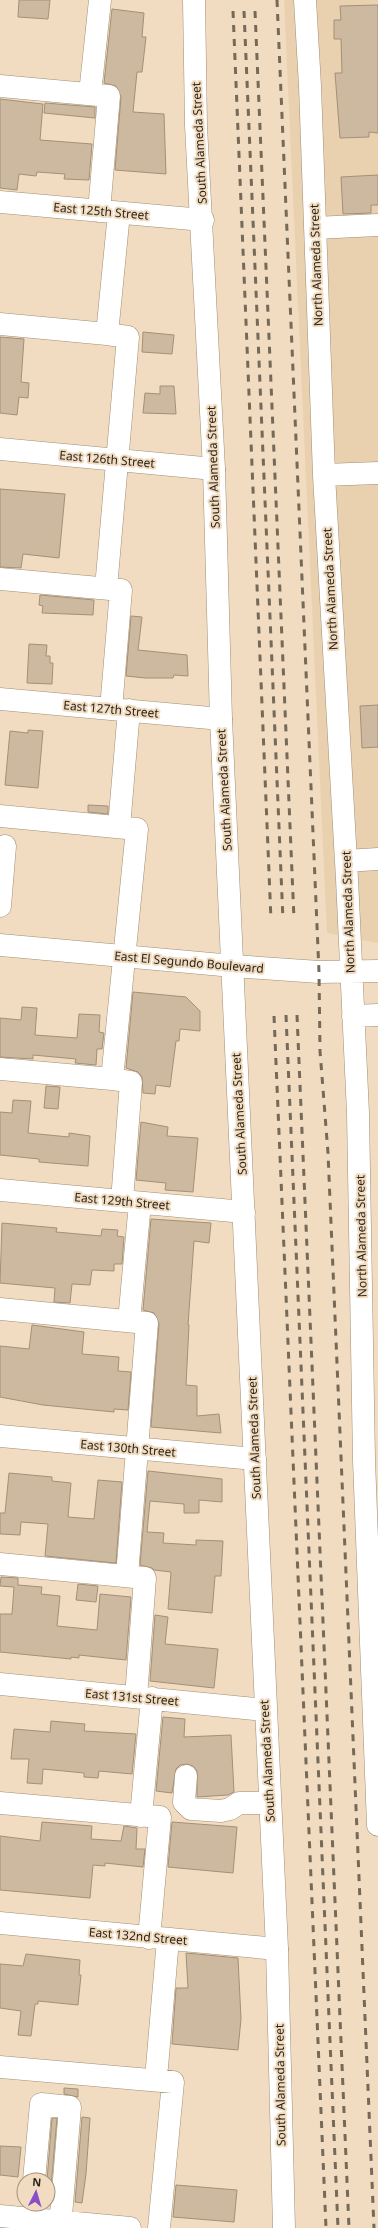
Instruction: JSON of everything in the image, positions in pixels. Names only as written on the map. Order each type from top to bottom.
[{"type":"street","points":[[90,94],[100,0]]},
{"type":"street","name":"South Alameda Street","points":[[194,0],[196,126],[214,469],[221,719],[255,1459],[264,1710],[277,1949],[284,2228]]},
{"type":"street","name":"North Alameda Street","points":[[305,0],[324,475],[346,861],[358,1113],[369,1199],[371,1460],[378,1825]]},
{"type":"street","points":[[0,86],[108,96],[109,212],[107,334]]},
{"type":"street","name":"East 125th Street","points":[[0,202],[202,220]]},
{"type":"street","points":[[315,228],[378,225]]},
{"type":"street","points":[[0,324],[128,337],[106,588]]},
{"type":"street","name":"East 126th Street","points":[[0,449],[214,469]]},
{"type":"street","points":[[324,475],[378,473]]},
{"type":"street","points":[[0,579],[121,590],[119,827]]},
{"type":"street","name":"East 127th Street","points":[[0,699],[221,719]]},
{"type":"street","points":[[0,816],[137,829],[112,1079]]},
{"type":"street","points":[[0,906],[5,846]]},
{"type":"street","points":[[346,861],[378,860]]},
{"type":"street","name":"East El Segundo Boulevard","points":[[0,945],[233,966],[351,972],[378,971]]},
{"type":"street","points":[[353,1016],[378,1014]]},
{"type":"street","points":[[0,1069],[131,1082],[130,1322]]},
{"type":"street","name":"East 129th Street","points":[[0,1190],[244,1212]]},
{"type":"street","points":[[0,1309],[148,1323],[127,1576]]},
{"type":"street","name":"East 130th Street","points":[[0,1436],[255,1459]]},
{"type":"street","points":[[0,1564],[145,1578],[141,1816]]},
{"type":"street","name":"East 131st Street","points":[[0,1684],[264,1710]]},
{"type":"street","points":[[186,1776],[184,1802],[191,1809],[221,1811],[230,1809],[239,1803],[270,1803]]},
{"type":"street","points":[[0,1803],[160,1817],[157,2067]]},
{"type":"street","name":"East 132nd Street","points":[[0,1923],[277,1949]]},
{"type":"street","points":[[0,2067],[173,2082],[159,2228]]},
{"type":"street","points":[[35,2172],[41,2104],[70,2107],[60,2225]]},
{"type":"street","points":[[0,2216],[26,2212]]},
{"type":"street","points":[[34,2212],[60,2225],[130,2228]]},
{"type":"shaded area","points":[[284,0],[378,0],[378,943],[327,933]]},
{"type":"building","points":[[19,0],[50,0],[48,19],[18,17]]},
{"type":"building","points":[[378,5],[378,133],[369,132],[369,137],[340,138],[335,73],[342,73],[341,39],[334,39],[334,20],[341,20],[340,6]]},
{"type":"building","points":[[112,9],[144,13],[142,37],[146,37],[142,72],[137,72],[133,112],[164,114],[166,174],[115,170],[121,97],[116,86],[104,83]]},
{"type":"building","points":[[0,99],[43,104],[40,140],[92,144],[89,180],[64,179],[65,174],[37,172],[36,176],[19,174],[17,190],[0,188]]},
{"type":"building","points":[[45,103],[95,107],[95,118],[44,113]]},
{"type":"building","points":[[378,175],[378,205],[371,205],[371,213],[343,214],[341,177]]},
{"type":"building","points":[[143,332],[174,335],[172,354],[142,352]]},
{"type":"building","points":[[0,337],[24,339],[21,382],[29,383],[28,398],[19,397],[17,415],[0,413]]},
{"type":"building","points":[[160,386],[174,386],[176,414],[143,413],[145,393],[160,394]]},
{"type":"building","points":[[0,489],[65,494],[59,558],[23,554],[21,568],[0,567]]},
{"type":"building","points":[[40,595],[94,600],[93,615],[42,613],[43,606],[39,605]]},
{"type":"building","points":[[131,616],[142,617],[138,650],[187,655],[188,676],[174,675],[173,678],[145,678],[126,676]]},
{"type":"building","points":[[29,644],[47,645],[46,656],[50,656],[50,663],[53,663],[52,684],[27,683]]},
{"type":"building","points":[[378,705],[378,747],[362,748],[360,706]]},
{"type":"building","points":[[28,730],[43,731],[38,788],[5,785],[10,731],[28,733]]},
{"type":"building","points":[[88,805],[108,806],[108,814],[88,812]]},
{"type":"building","points":[[133,992],[186,997],[200,1011],[200,1031],[180,1029],[179,1041],[176,1041],[170,1087],[156,1085],[155,1094],[143,1093],[142,1077],[138,1072],[126,1068]]},
{"type":"building","points":[[22,1007],[37,1008],[35,1035],[77,1038],[79,1014],[100,1015],[99,1032],[104,1033],[102,1049],[97,1049],[96,1065],[75,1063],[76,1059],[33,1055],[33,1059],[0,1057],[0,1018],[21,1020]]},
{"type":"building","points":[[46,1086],[60,1087],[58,1109],[44,1108]]},
{"type":"building","points":[[13,1100],[31,1101],[28,1133],[69,1137],[69,1133],[90,1136],[88,1166],[39,1162],[39,1159],[0,1155],[0,1112],[12,1113]]},
{"type":"building","points":[[141,1122],[168,1127],[167,1136],[198,1138],[193,1192],[165,1190],[166,1183],[136,1180]]},
{"type":"building","points":[[151,1219],[211,1223],[209,1243],[194,1241],[188,1325],[186,1385],[197,1386],[197,1416],[219,1414],[221,1433],[151,1427],[159,1324],[154,1313],[143,1310]]},
{"type":"building","points":[[2,1223],[57,1228],[56,1232],[101,1236],[102,1229],[118,1230],[117,1236],[124,1237],[122,1264],[114,1264],[114,1271],[92,1270],[90,1285],[72,1284],[70,1303],[54,1302],[55,1288],[0,1283]]},
{"type":"building","points":[[32,1325],[84,1332],[82,1354],[119,1357],[118,1371],[131,1372],[128,1410],[114,1409],[114,1412],[43,1405],[0,1397],[0,1346],[29,1349]]},
{"type":"building","points":[[148,1471],[222,1479],[222,1502],[199,1500],[199,1513],[184,1513],[184,1504],[150,1501],[147,1532],[164,1533],[163,1543],[196,1545],[196,1540],[223,1541],[221,1576],[215,1576],[212,1613],[168,1609],[171,1572],[154,1570],[152,1568],[140,1565]]},
{"type":"building","points":[[9,1473],[52,1477],[52,1481],[71,1483],[68,1517],[94,1519],[98,1480],[122,1482],[116,1563],[45,1556],[48,1524],[21,1522],[20,1535],[0,1534],[0,1513],[5,1513]]},
{"type":"building","points":[[1,1577],[18,1578],[18,1585],[42,1587],[41,1594],[60,1596],[57,1626],[97,1630],[100,1594],[131,1597],[126,1660],[79,1655],[79,1658],[71,1657],[71,1659],[0,1652],[0,1614],[12,1614],[14,1587],[0,1586]]},
{"type":"building","points":[[78,1584],[98,1586],[96,1602],[76,1600]]},
{"type":"building","points":[[155,1615],[168,1617],[165,1644],[218,1649],[214,1688],[150,1681]]},
{"type":"building","points":[[163,1717],[185,1719],[184,1737],[231,1735],[234,1792],[228,1795],[197,1797],[197,1771],[193,1766],[187,1764],[180,1765],[176,1769],[172,1793],[156,1791]]},
{"type":"building","points":[[51,1721],[85,1724],[84,1731],[136,1734],[132,1774],[99,1771],[98,1778],[84,1777],[84,1773],[43,1769],[42,1784],[27,1783],[29,1759],[11,1759],[14,1729],[50,1732]]},
{"type":"building","points":[[42,1822],[92,1826],[91,1839],[121,1841],[124,1826],[137,1828],[136,1849],[145,1849],[143,1867],[105,1863],[105,1866],[93,1865],[90,1898],[0,1890],[0,1836],[40,1841]]},
{"type":"building","points":[[172,1822],[237,1827],[233,1873],[168,1867]]},
{"type":"building","points":[[186,1953],[238,1958],[241,2019],[238,2050],[172,2044],[176,1988],[188,1988]]},
{"type":"building","points":[[26,1954],[80,1960],[79,1975],[81,1975],[78,2005],[38,2001],[38,2004],[35,2004],[31,2036],[18,2035],[21,2011],[0,2008],[0,1964],[23,1966]]},
{"type":"building","points":[[64,2088],[78,2089],[78,2097],[64,2094]]},
{"type":"building","points":[[82,2117],[90,2118],[86,2174],[82,2203],[75,2202]]},
{"type":"building","points":[[52,2118],[57,2118],[52,2172],[48,2172]]},
{"type":"building","points":[[0,2146],[21,2147],[18,2172],[16,2172],[16,2177],[0,2175]]},
{"type":"building","points":[[176,2185],[237,2190],[234,2222],[173,2217]]},
{"type":"railway","points":[[277,0],[319,972],[320,1051],[328,1153],[374,2228]]},
{"type":"railway","points":[[233,11],[271,920]]},
{"type":"railway","points":[[244,11],[283,920]]},
{"type":"railway","points":[[255,11],[294,919]]},
{"type":"railway","points":[[286,1015],[338,2228]]},
{"type":"railway","points":[[297,1015],[349,2228]]},
{"type":"railway","points":[[274,1016],[326,2228]]}]
